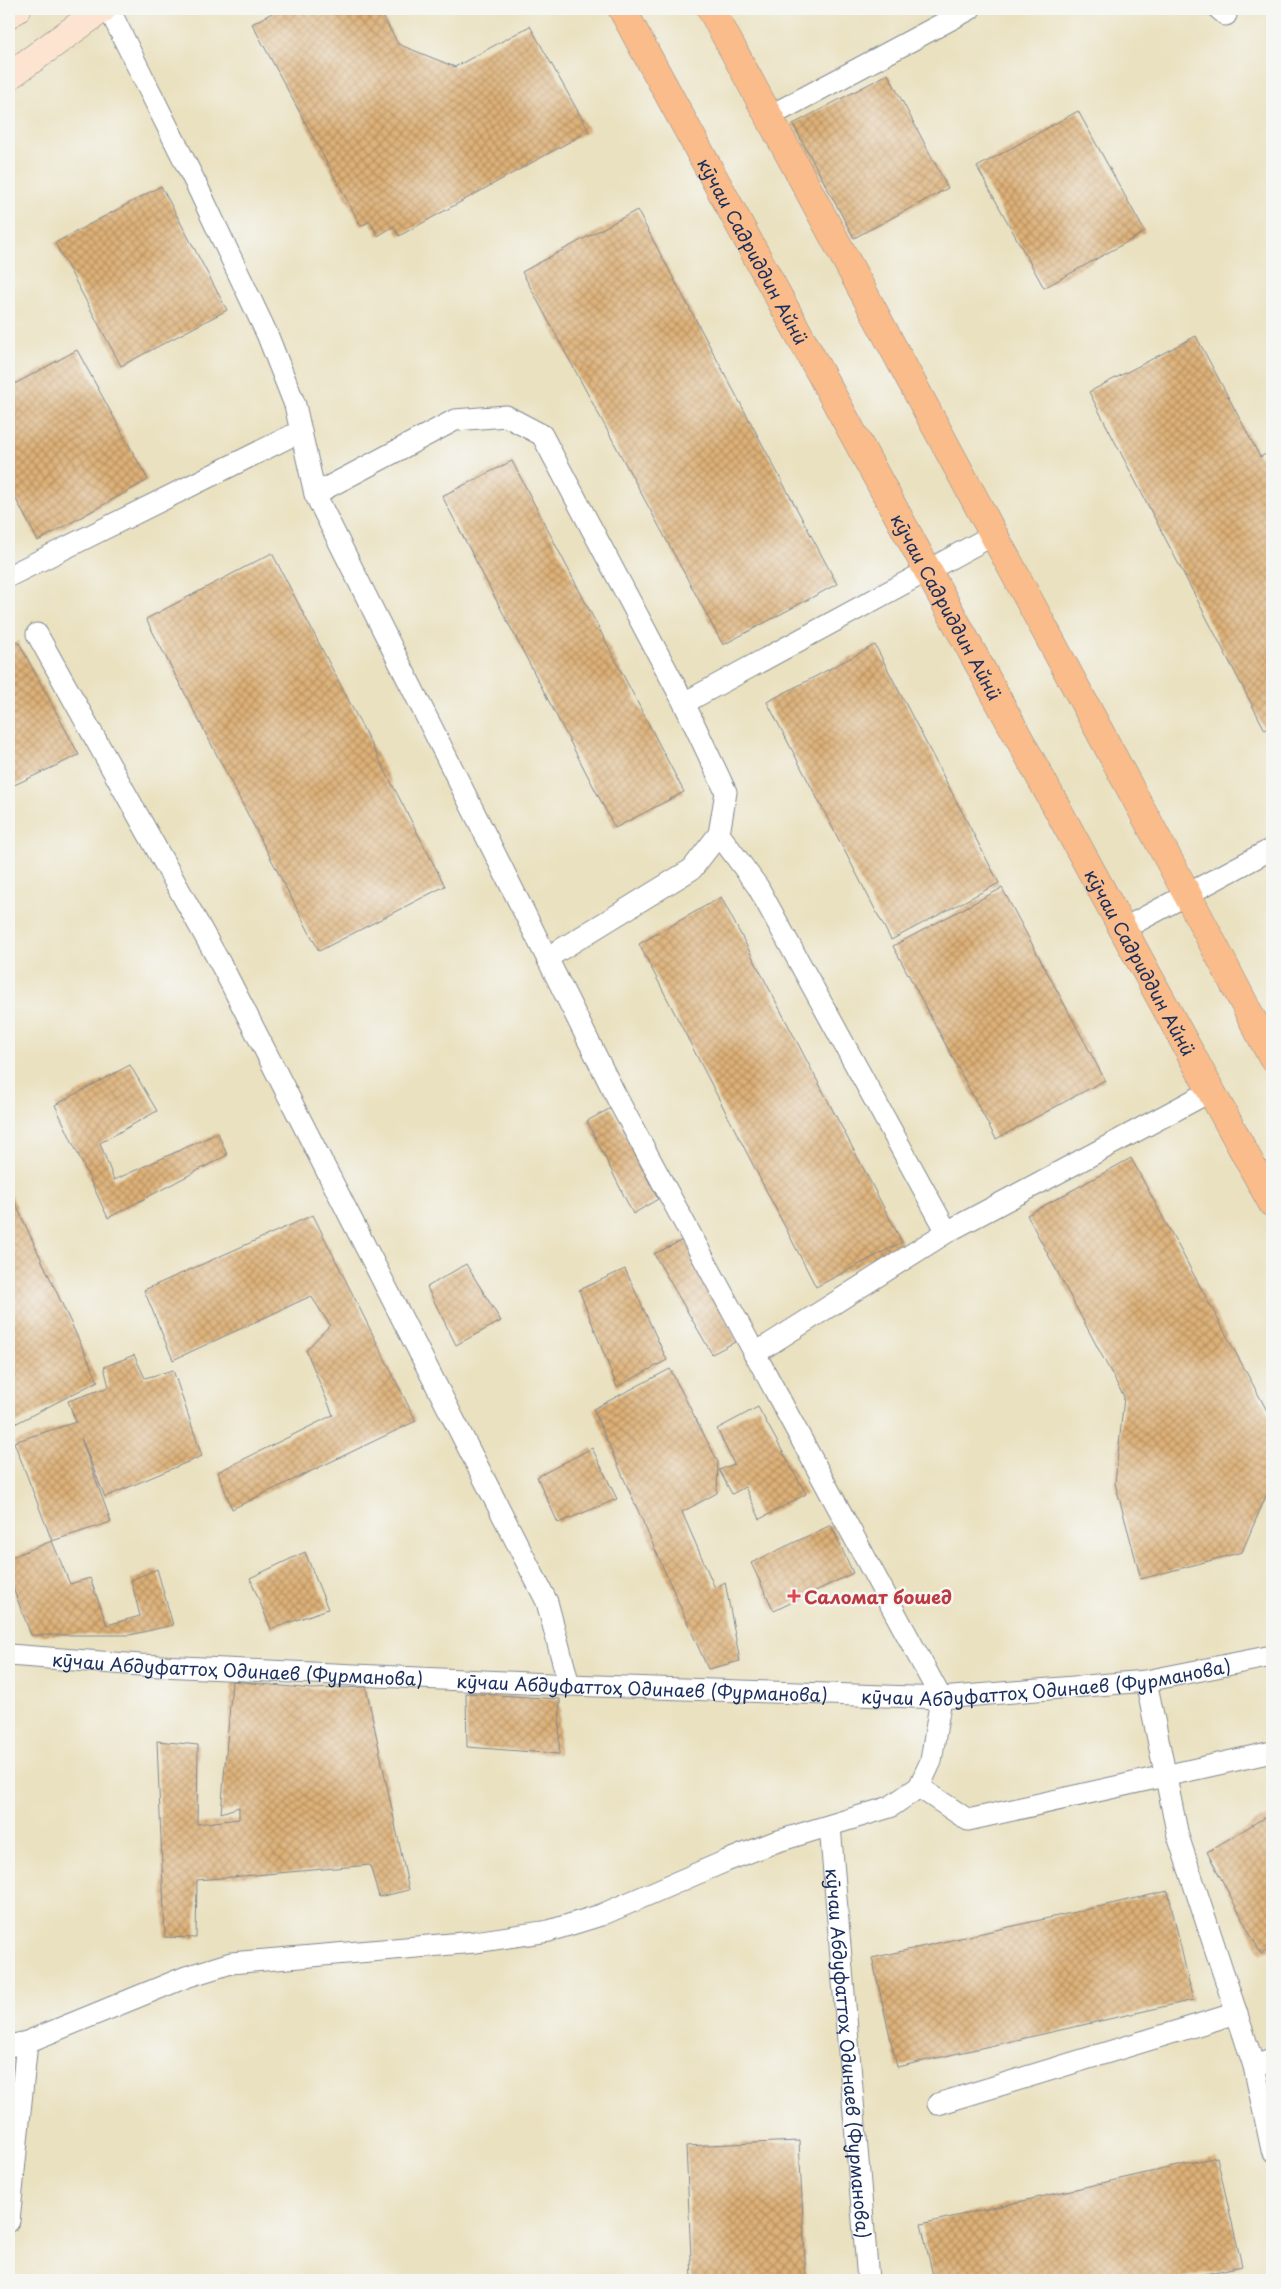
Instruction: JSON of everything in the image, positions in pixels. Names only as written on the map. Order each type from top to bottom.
[{"type":"highway","name":"кӯчаи Садриддин Айнӣ","points":[[622,9],[1272,1203]]},
{"type":"highway","points":[[711,9],[768,118],[1188,894],[1272,1056]]},
{"type":"street","points":[[9,14],[18,9]]},
{"type":"street","points":[[9,76],[102,9]]},
{"type":"lane","points":[[9,2222],[18,2044],[186,1977],[231,1963],[475,1942],[549,1931],[602,1915],[774,1842],[890,1807],[919,1787],[931,1761],[941,1698],[618,1100],[315,494],[295,405],[267,334],[197,186],[109,9]]},
{"type":"lane","points":[[768,118],[970,9]]},
{"type":"lane","points":[[315,494],[455,420],[506,416],[542,435],[684,703],[726,792],[719,834],[692,869],[547,958]]},
{"type":"lane","points":[[9,576],[301,431]]},
{"type":"lane","points":[[684,703],[993,535]]},
{"type":"lane","points":[[37,634],[225,972],[547,1602],[569,1685]]},
{"type":"lane","points":[[719,834],[758,887],[947,1232]]},
{"type":"lane","points":[[1123,929],[1268,851],[1272,851]]},
{"type":"lane","points":[[754,1354],[947,1232],[1211,1092]]},
{"type":"lane","name":"кӯчаи Абдуфаттоҳ Одинаев (Фурманова)","points":[[9,1654],[140,1665],[569,1685],[941,1698],[1146,1682],[1272,1656]]},
{"type":"lane","points":[[1146,1682],[1178,1836],[1237,2013],[1263,2063],[1272,2150]]},
{"type":"lane","points":[[919,1787],[968,1820],[1272,1752]]},
{"type":"lane","name":"кӯчаи Абдуфаттоҳ Одинаев (Фурманова)","points":[[830,1826],[868,2280]]},
{"type":"lane","points":[[938,2104],[1237,2013]]},
{"type":"building","points":[[279,9],[379,9],[398,44],[455,67],[530,26],[589,131],[399,236],[394,226],[378,236],[370,221],[361,226],[252,24]]},
{"type":"building","points":[[888,74],[948,188],[854,238],[793,124]]},
{"type":"building","points":[[1078,111],[1145,232],[1044,288],[977,167]]},
{"type":"building","points":[[161,186],[227,310],[121,366],[55,243]]},
{"type":"building","points":[[637,210],[837,584],[723,645],[522,272]]},
{"type":"building","points":[[1196,336],[1260,457],[1272,451],[1272,726],[1265,730],[1089,392]]},
{"type":"building","points":[[77,350],[148,480],[38,541],[9,486],[9,387]]},
{"type":"building","points":[[512,461],[684,792],[615,828],[442,496]]},
{"type":"building","points":[[272,553],[445,886],[319,951],[146,619]]},
{"type":"building","points":[[18,641],[79,755],[10,787],[9,646]]},
{"type":"building","points":[[875,645],[999,883],[891,940],[767,702]]},
{"type":"building","points":[[1002,888],[1105,1080],[996,1139],[893,946]]},
{"type":"building","points":[[721,897],[902,1242],[816,1287],[639,944]]},
{"type":"building","points":[[130,1065],[157,1111],[100,1143],[114,1180],[218,1133],[227,1155],[108,1218],[55,1105]]},
{"type":"building","points":[[611,1108],[658,1199],[633,1214],[587,1121]]},
{"type":"building","points":[[1131,1158],[1272,1420],[1272,1482],[1242,1552],[1141,1579],[1115,1483],[1124,1397],[1027,1215]]},
{"type":"building","points":[[9,1190],[98,1381],[9,1427]]},
{"type":"building","points":[[313,1215],[416,1421],[232,1509],[218,1472],[333,1415],[306,1350],[330,1325],[311,1296],[173,1360],[144,1290]]},
{"type":"building","points":[[685,1239],[737,1341],[712,1354],[654,1254]]},
{"type":"building","points":[[466,1264],[501,1321],[456,1345],[427,1287]]},
{"type":"building","points":[[625,1269],[667,1360],[617,1387],[579,1290]]},
{"type":"building","points":[[134,1355],[145,1378],[173,1370],[202,1456],[105,1497],[81,1438],[111,1522],[52,1541],[14,1442],[76,1422],[68,1401],[109,1387],[104,1367]]},
{"type":"building","points":[[670,1369],[718,1462],[717,1493],[682,1512],[715,1588],[725,1582],[740,1661],[708,1669],[593,1409]]},
{"type":"building","points":[[758,1407],[806,1494],[760,1519],[745,1487],[732,1494],[719,1470],[734,1464],[717,1429]]},
{"type":"building","points":[[592,1448],[617,1499],[558,1523],[537,1477]]},
{"type":"building","points":[[831,1525],[853,1573],[774,1611],[751,1563]]},
{"type":"building","points":[[52,1541],[70,1584],[90,1578],[107,1625],[140,1616],[131,1580],[157,1569],[173,1625],[130,1635],[31,1635],[9,1578],[9,1558]]},
{"type":"building","points":[[305,1552],[328,1609],[271,1629],[250,1578]]},
{"type":"building","points":[[232,1681],[312,1689],[366,1687],[409,1890],[379,1897],[370,1865],[197,1880],[196,1938],[165,1937],[157,1741],[198,1745],[197,1824],[239,1819],[239,1807],[221,1813]]},
{"type":"building","points":[[466,1693],[560,1699],[559,1754],[467,1747]]},
{"type":"building","points":[[1272,1813],[1272,1948],[1261,1954],[1207,1852]]},
{"type":"building","points":[[1168,1891],[1193,2000],[897,2067],[872,1958]]},
{"type":"building","points":[[799,2141],[806,2280],[692,2280],[686,2146]]},
{"type":"building","points":[[1217,2157],[1242,2266],[1177,2280],[934,2280],[921,2224]]},
{"type":"place","name":"Саломат бошед","points":[[794,1596]]}]
